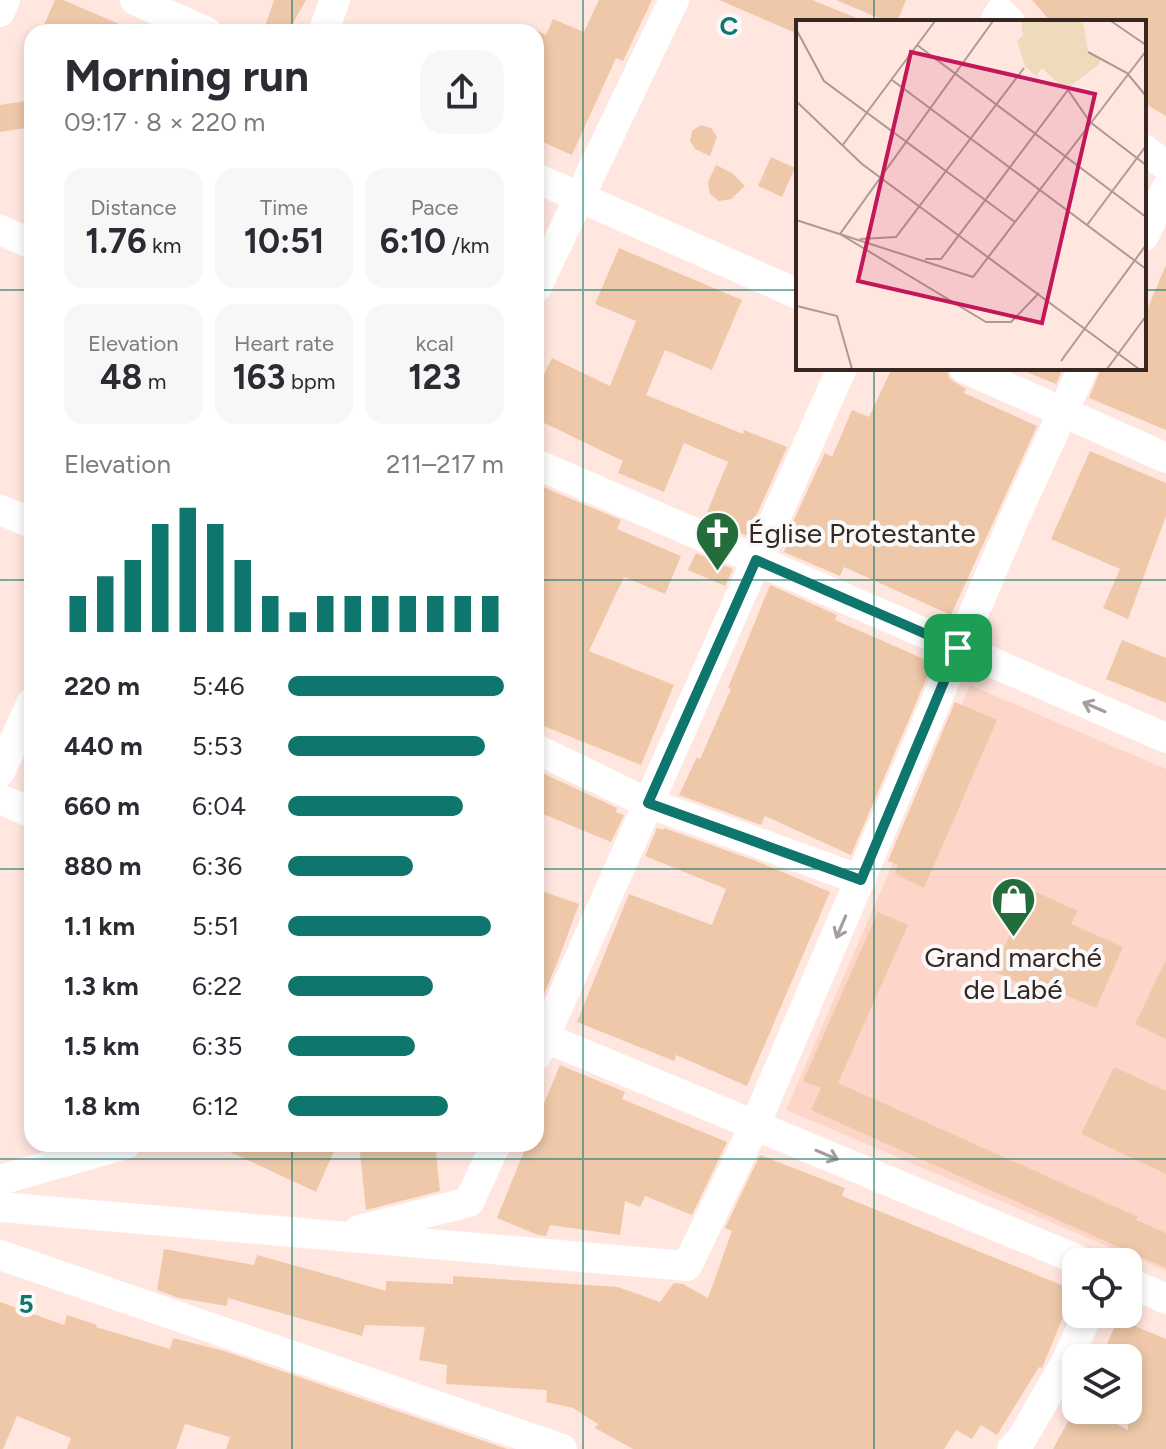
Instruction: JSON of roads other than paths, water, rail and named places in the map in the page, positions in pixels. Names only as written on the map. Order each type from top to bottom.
[{"type":"street","points":[[0,12],[5,0]]},
{"type":"street","points":[[135,0],[189,24]]},
{"type":"street","points":[[326,24],[335,0]]},
{"type":"street","points":[[544,272],[674,0]]},
{"type":"street","points":[[996,20],[1000,12],[1008,20]]},
{"type":"street","points":[[1146,151],[1166,166]]},
{"type":"street","points":[[544,182],[796,293]]},
{"type":"street","points":[[1146,232],[1166,189]]},
{"type":"street","points":[[0,230],[24,240]]},
{"type":"street","points":[[544,1032],[841,370]]},
{"type":"street","points":[[968,370],[1166,458]]},
{"type":"street","points":[[0,1207],[687,1266],[755,1125],[958,648],[1082,370]]},
{"type":"street","points":[[544,467],[1166,738]]},
{"type":"street","points":[[0,510],[24,520]]},
{"type":"street","points":[[0,772],[24,720]]},
{"type":"street","points":[[544,753],[648,803],[861,880]]},
{"type":"street","points":[[0,799],[24,810]]},
{"type":"street","points":[[544,1045],[755,1125],[1062,1253]]},
{"type":"street","points":[[0,1180],[98,1152]]},
{"type":"street","points":[[338,1236],[469,1202],[492,1152]]},
{"type":"street","points":[[0,1255],[562,1449]]},
{"type":"street","points":[[1142,1288],[1166,1299]]},
{"type":"street","points":[[1012,1449],[1021,1440],[1065,1364],[1082,1328]]},
{"type":"place","name":"Église Protestante","points":[[717,572]]},
{"type":"place","name":"Grand marché de Labé","points":[[1013,939]]}]
